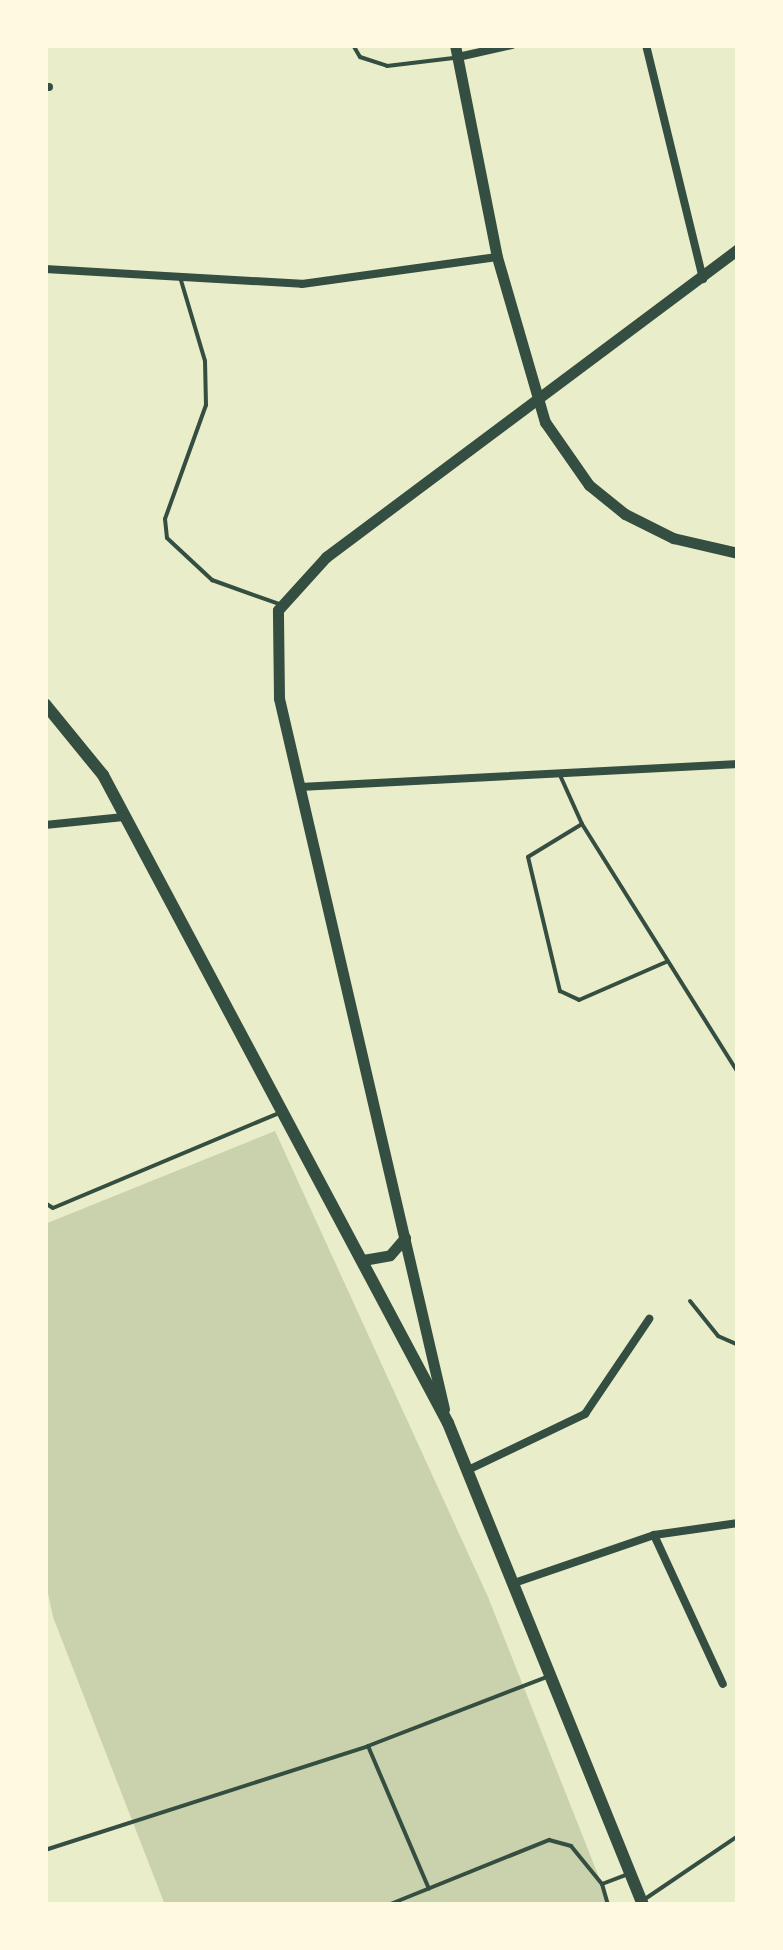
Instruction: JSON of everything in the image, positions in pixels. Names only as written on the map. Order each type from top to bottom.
[{"type":"main road","points":[[456,51],[497,257],[536,404],[589,485],[624,514],[672,538],[738,553]]},
{"type":"main road","points":[[448,1424],[274,665],[281,605],[326,557],[703,281],[738,249]]},
{"type":"main road","points":[[45,704],[103,775],[285,1110],[448,1424],[517,1582],[642,1903]]},
{"type":"main road","points":[[363,1260],[390,1255],[405,1238]]},
{"type":"street","points":[[456,51],[512,45]]},
{"type":"street","points":[[646,45],[703,281]]},
{"type":"street","points":[[45,270],[302,284],[497,257]]},
{"type":"street","points":[[300,787],[738,764]]},
{"type":"street","points":[[45,825],[124,817]]},
{"type":"street","points":[[468,1470],[585,1414],[649,1320]]},
{"type":"street","points":[[517,1582],[654,1535],[738,1523]]},
{"type":"street","points":[[654,1535],[723,1684]]},
{"type":"lane","points":[[353,45],[360,57],[386,66],[456,51]]},
{"type":"lane","points":[[180,277],[205,362],[206,405],[165,518],[167,538],[212,580],[281,605]]},
{"type":"lane","points":[[559,773],[582,824],[738,1073]]},
{"type":"lane","points":[[582,824],[528,857],[560,992],[579,1000],[666,962]]},
{"type":"lane","points":[[45,1203],[53,1208],[285,1110]]},
{"type":"lane","points":[[690,1301],[718,1336],[738,1346]]},
{"type":"lane","points":[[45,1850],[368,1746],[553,1675]]},
{"type":"lane","points":[[368,1746],[429,1889]]},
{"type":"lane","points":[[642,1903],[738,1836]]},
{"type":"lane","points":[[388,1905],[549,1840],[571,1846],[602,1884],[608,1905]]},
{"type":"lane","points":[[602,1884],[630,1873]]},
{"type":"green space","points":[[275,1131],[488,1597],[610,1905],[165,1905],[53,1617],[45,1579],[45,1224]]}]
